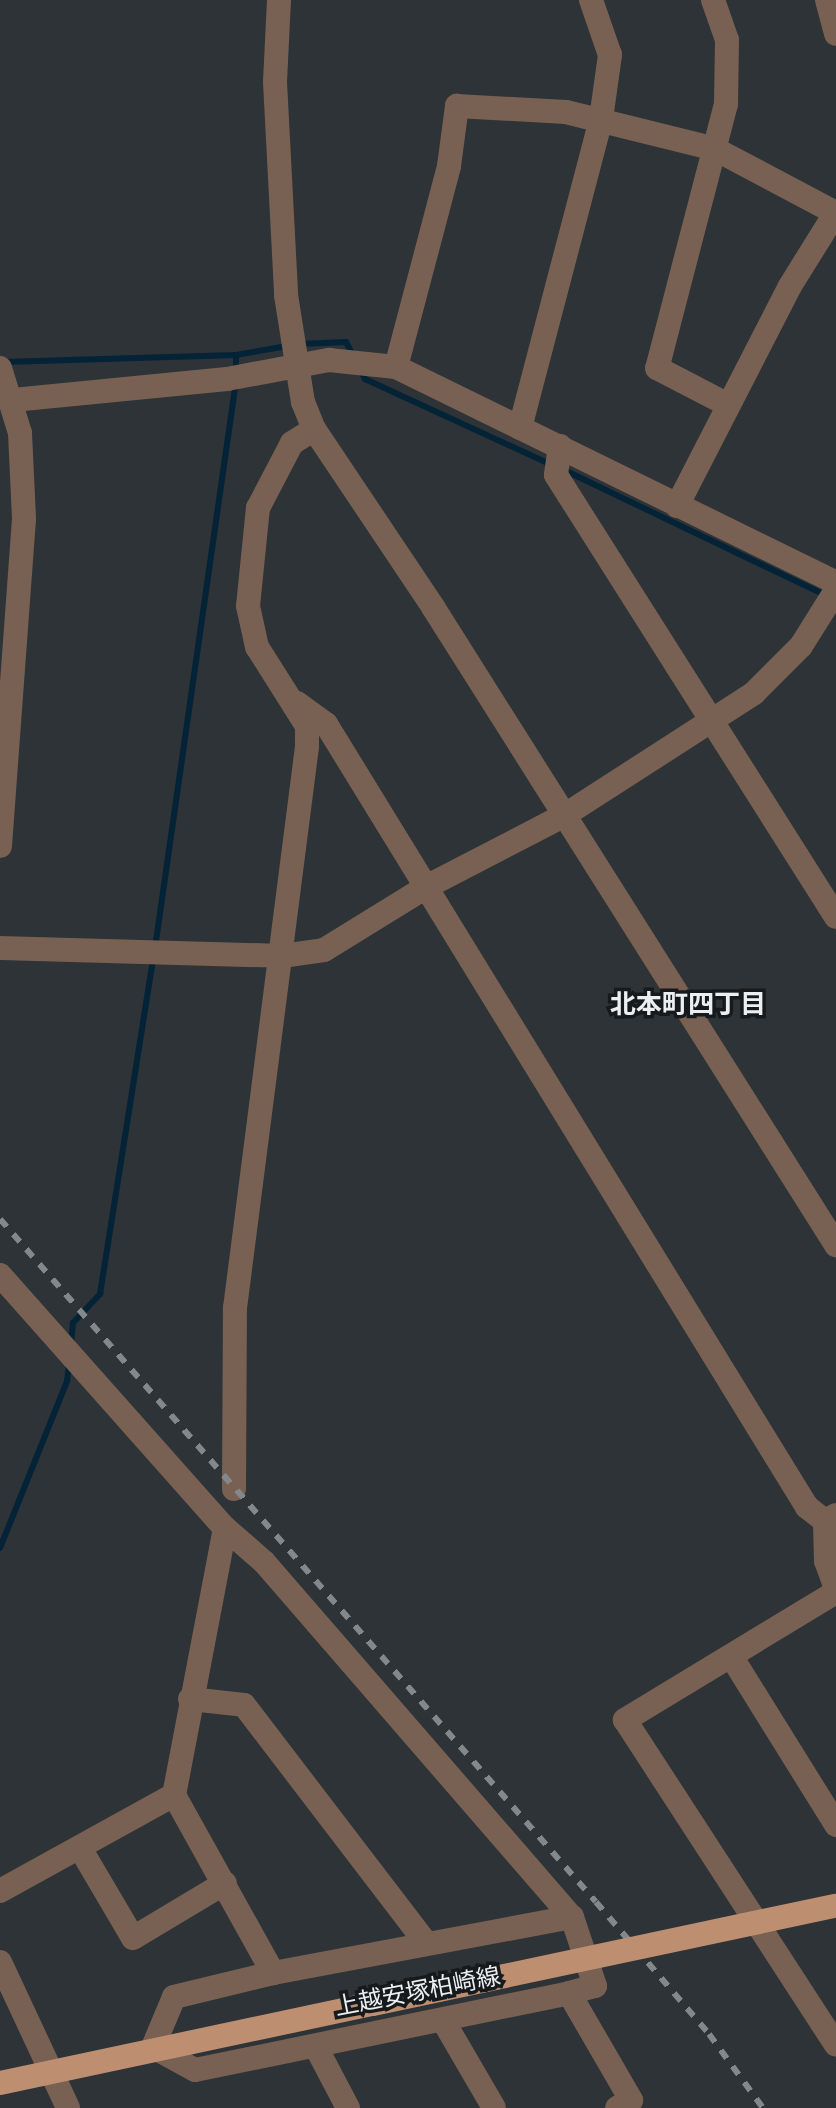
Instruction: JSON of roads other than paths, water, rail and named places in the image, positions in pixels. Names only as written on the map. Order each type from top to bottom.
[{"type":"main road","name":"上越安塚柏崎線","points":[[0,2083],[153,2047],[836,1906]]},
{"type":"street","points":[[279,0],[275,82],[286,295],[295,364],[314,429],[565,815],[836,1245]]},
{"type":"street","points":[[520,428],[601,119],[610,55],[591,0]]},
{"type":"street","points":[[713,0],[727,40],[730,70],[715,149],[657,368],[728,405]]},
{"type":"street","points":[[827,0],[836,34]]},
{"type":"street","points":[[396,367],[449,166],[457,106],[523,106],[601,119],[715,149],[836,212],[790,286],[677,506]]},
{"type":"street","points":[[13,400],[227,379],[295,364],[362,360],[396,367],[836,583]]},
{"type":"street","points":[[0,368],[13,400],[24,519],[0,846]]},
{"type":"street","points":[[234,1489],[235,1308],[307,747],[307,726],[257,647],[248,606],[258,508],[292,443],[314,429]]},
{"type":"street","points":[[560,446],[556,475],[836,917]]},
{"type":"street","points":[[0,948],[282,956],[324,950],[426,887],[565,815],[754,693],[801,646],[836,590]]},
{"type":"street","points":[[294,701],[326,724],[807,1507],[830,1518],[826,1561],[836,1590],[625,1720],[836,2045]]},
{"type":"street","points":[[0,1275],[225,1528],[264,1562],[572,1917],[595,1986],[444,2022],[195,2070],[153,2047],[174,1997],[273,1973],[572,1917]]},
{"type":"street","points":[[225,1528],[174,1795],[273,1973]]},
{"type":"street","points":[[731,1656],[836,1825]]},
{"type":"street","points":[[190,1699],[244,1705],[426,1943]]},
{"type":"street","points":[[0,1891],[174,1795]]},
{"type":"street","points":[[80,1848],[133,1938],[225,1883]]},
{"type":"street","points":[[0,1962],[68,2108]]},
{"type":"street","points":[[569,1993],[631,2100],[617,2108]]},
{"type":"street","points":[[444,2022],[494,2108]]},
{"type":"street","points":[[316,2047],[348,2108]]},
{"type":"waterway","points":[[299,344],[346,342],[354,357]]},
{"type":"waterway","points":[[4,362],[236,355],[287,346]]},
{"type":"waterway","points":[[236,355],[236,370]]},
{"type":"waterway","points":[[361,371],[365,379],[550,464]]},
{"type":"waterway","points":[[155,948],[236,381]]},
{"type":"waterway","points":[[564,470],[825,595]]},
{"type":"waterway","points":[[71,1345],[73,1323],[100,1294],[153,959]]},
{"type":"waterway","points":[[0,1548],[67,1381],[69,1364]]},
{"type":"railway","points":[[0,1219],[596,1902],[709,2034],[763,2108]]},
{"type":"district","name":"北本町四丁目","points":[[688,1007]]}]
